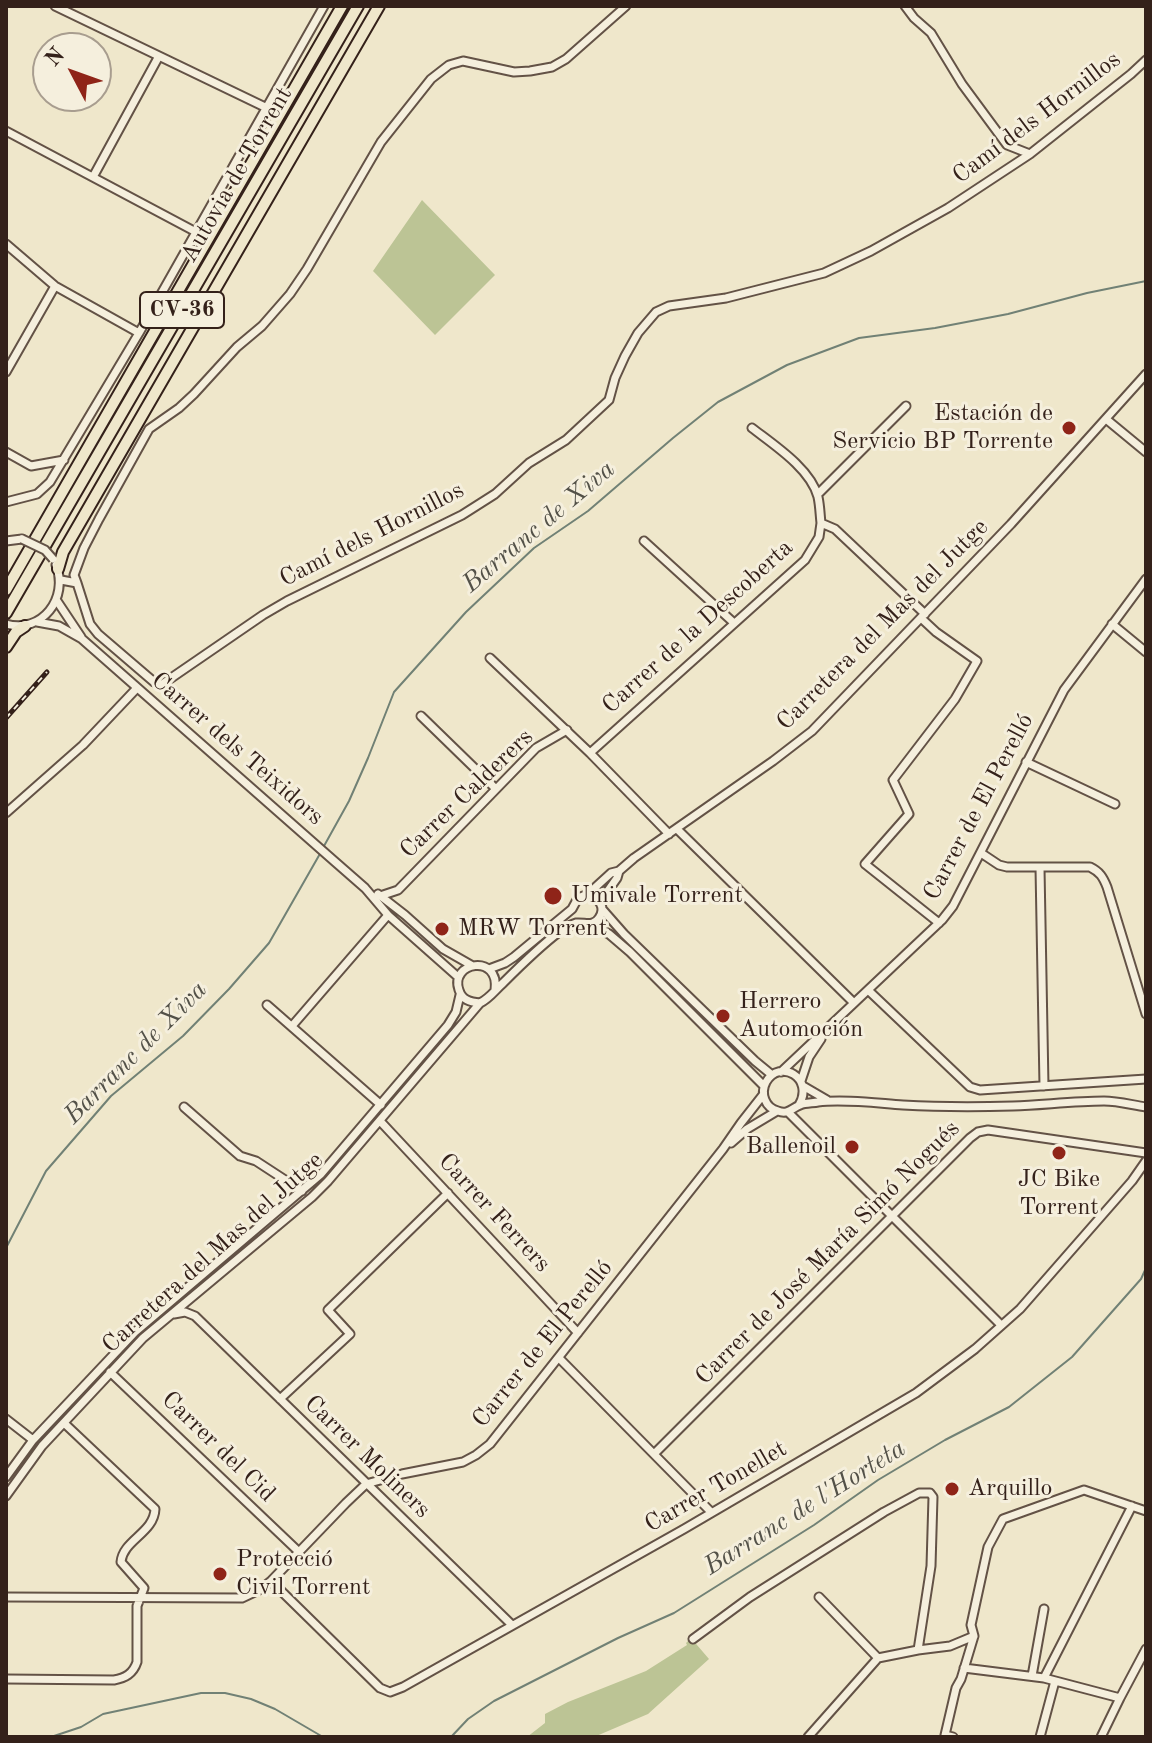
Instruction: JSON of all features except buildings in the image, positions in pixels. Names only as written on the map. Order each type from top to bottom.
[{"type":"highway","name":"Autovia de Torrent","points":[[6,590],[342,6]]},
{"type":"highway","name":"Autovia de Torrent","points":[[6,613],[358,6]]},
{"type":"highway","points":[[58,570],[63,552],[379,6]]},
{"type":"highway","points":[[6,578],[110,407]]},
{"type":"highway","points":[[6,647],[16,632],[25,626]]},
{"type":"street","points":[[55,6],[267,108]]},
{"type":"street","points":[[6,502],[37,494],[50,482],[139,333],[324,6]]},
{"type":"street","points":[[77,583],[74,575],[84,548],[149,429],[194,394],[290,294],[381,142],[431,79],[449,65],[463,61],[514,72],[552,67],[566,59],[626,6]]},
{"type":"street","points":[[905,6],[931,33],[962,84],[1007,145],[1030,154]]},
{"type":"street","points":[[93,177],[159,56]]},
{"type":"street","name":"Camí dels Hornillos","points":[[77,583],[90,624],[98,634],[161,685],[287,601],[462,515],[495,494],[529,463],[566,440],[609,400],[625,356],[638,333],[656,312],[669,306],[726,298],[824,273],[871,251],[948,208],[1030,154],[1146,60]]},
{"type":"street","points":[[6,131],[196,232]]},
{"type":"street","points":[[6,244],[55,286],[139,333]]},
{"type":"street","points":[[6,372],[55,286]]},
{"type":"street","name":"Carretera del Mas del Jutge","points":[[588,894],[611,873],[619,871],[812,731],[1011,524],[1146,374]]},
{"type":"street","points":[[818,494],[906,406]]},
{"type":"street","points":[[1106,419],[1146,452]]},
{"type":"street","points":[[752,428],[803,471],[818,494],[821,523],[835,529],[936,632],[977,661],[955,699],[893,780],[909,814],[865,864],[939,923]]},
{"type":"street","points":[[6,452],[31,466],[64,460]]},
{"type":"street","name":"Carrer de la Descoberta","points":[[590,753],[805,560],[819,537],[821,523]]},
{"type":"street","points":[[8,539],[22,539],[45,550],[58,570],[77,583]]},
{"type":"street","points":[[644,541],[734,623]]},
{"type":"street","points":[[9,625],[25,626],[49,613],[57,601],[58,570]]},
{"type":"street","name":"Carrer de El Perelló","points":[[781,1072],[939,923],[953,906],[1064,690],[1145,582]]},
{"type":"street","name":"Carrer dels Teixidors","points":[[57,601],[82,639]]},
{"type":"street","name":"Carrer dels Teixidors","points":[[37,622],[59,626],[82,639],[365,888],[388,915],[458,977]]},
{"type":"street","points":[[1112,624],[1146,652]]},
{"type":"street","points":[[490,658],[567,730],[669,834]]},
{"type":"street","points":[[6,813],[83,745],[137,688]]},
{"type":"street","points":[[421,716],[496,789]]},
{"type":"street","name":"Carrer Calderers","points":[[380,896],[398,890],[536,748],[567,730]]},
{"type":"street","points":[[1026,762],[1115,804]]},
{"type":"street","points":[[677,829],[854,1003]]},
{"type":"street","points":[[981,853],[1007,867],[1090,867],[1103,876],[1146,1014]]},
{"type":"street","points":[[1040,868],[1044,1086]]},
{"type":"street","name":"Carretera del Mas del Jutge","points":[[601,906],[619,871]]},
{"type":"street","name":"Carrer dels Teixidors","points":[[365,888],[405,915],[443,949],[471,965]]},
{"type":"street","name":"Carrer Calderers","points":[[398,890],[396,901],[405,915]]},
{"type":"street","points":[[489,969],[514,957],[572,909],[578,898],[592,895],[624,934],[772,1075]]},
{"type":"street","points":[[495,990],[494,975],[480,965],[471,965],[458,977],[460,995],[469,1002],[480,1003],[489,999],[554,936],[569,926],[597,920],[601,906]]},
{"type":"street","points":[[572,909],[574,915],[609,934],[630,952],[764,1090],[768,1105],[777,1111],[788,1112],[799,1105],[829,1101],[924,1106],[1107,1101],[1146,1107]]},
{"type":"street","points":[[292,1026],[388,915]]},
{"type":"street","points":[[868,990],[970,1087],[980,1090],[1146,1079]]},
{"type":"street","name":"Carretera del Mas del Jutge","points":[[6,1477],[33,1440],[135,1332],[321,1174],[448,1025],[456,1012],[460,995]]},
{"type":"street","name":"Carretera del Mas del Jutge","points":[[6,1496],[42,1446],[143,1338],[312,1197],[480,1003]]},
{"type":"street","points":[[267,1005],[381,1105]]},
{"type":"street","name":"Carrer de El Perelló","points":[[802,1084],[809,1057],[829,1028]]},
{"type":"street","points":[[764,1090],[772,1075],[781,1072],[792,1074],[829,1101]]},
{"type":"street","points":[[799,1105],[804,1093],[802,1084]]},
{"type":"street","name":"Carrer de El Perelló","points":[[366,1484],[463,1462],[490,1444],[723,1149],[764,1090]]},
{"type":"street","points":[[184,1107],[240,1156],[256,1161],[302,1191]]},
{"type":"street","name":"Carrer de El Perelló","points":[[723,1149],[747,1129],[777,1111]]},
{"type":"street","points":[[788,1112],[1001,1325]]},
{"type":"street","name":"Carrer Ferrers","points":[[380,1121],[578,1333]]},
{"type":"street","name":"Carrer de José María Simó Nogués","points":[[654,1454],[978,1132],[988,1130],[1146,1153]]},
{"type":"street","name":"Carrer Tonellet","points":[[271,1581],[380,1688],[390,1692],[403,1687],[916,1393],[975,1349],[1020,1309],[1146,1161]]},
{"type":"street","points":[[280,1399],[350,1334],[328,1310],[448,1193]]},
{"type":"street","points":[[170,1315],[179,1312],[195,1316],[193,1304],[196,1293]]},
{"type":"street","name":"Carrer Moliners","points":[[195,1316],[512,1625]]},
{"type":"street","points":[[559,1358],[711,1512]]},
{"type":"street","name":"Carrer del Cid","points":[[110,1372],[299,1552]]},
{"type":"street","points":[[6,1419],[33,1440]]},
{"type":"street","points":[[6,1679],[114,1680],[125,1678],[135,1669],[137,1662],[137,1606],[144,1588],[121,1562],[122,1554],[154,1520],[155,1509],[64,1423]]},
{"type":"street","points":[[6,1597],[242,1598],[271,1581],[366,1484]]},
{"type":"street","points":[[949,1736],[956,1688],[974,1636],[971,1625],[988,1547],[1003,1519],[1084,1490],[1146,1511]]},
{"type":"street","points":[[693,1639],[750,1597],[884,1512],[919,1493],[930,1493],[933,1497],[931,1566],[918,1650]]},
{"type":"street","points":[[1044,1678],[1132,1506]]},
{"type":"street","points":[[819,1597],[878,1658]]},
{"type":"street","points":[[1032,1676],[1044,1609]]},
{"type":"street","points":[[808,1737],[878,1658],[950,1646],[974,1636]]},
{"type":"street","points":[[1101,1737],[1146,1649]]},
{"type":"street","points":[[964,1668],[1044,1678],[1120,1698]]},
{"type":"street","points":[[1040,1737],[1055,1681]]},
{"type":"green space","points":[[422,200],[495,275],[435,335],[373,271]]},
{"type":"green space","points":[[691,1638],[709,1659],[648,1714],[594,1737],[527,1737],[545,1723],[545,1714],[646,1671],[687,1645]]},
{"type":"waterway","name":"Barranc de Xiva","points":[[324,846],[349,801],[394,692],[466,612],[534,548],[588,511],[718,402],[787,365],[859,338],[1008,314],[1146,281]]},
{"type":"waterway","name":"Barranc de Xiva","points":[[6,1248],[46,1171],[111,1096],[183,1036],[269,943],[321,852]]},
{"type":"waterway","name":"Barranc de l'Horteta","points":[[451,1737],[468,1719],[494,1701],[674,1613],[814,1525],[878,1480],[1009,1407],[1072,1357],[1141,1279],[1146,1268]]},
{"type":"waterway","points":[[51,1737],[81,1727],[103,1714],[201,1693],[225,1693],[251,1699],[323,1737]]},
{"type":"railway","points":[[6,718],[47,672]]},
{"type":"place","name":"Estación de Servicio BP Torrente","points":[[1069,428]]},
{"type":"place","name":"Umivale Torrent","points":[[553,896]]},
{"type":"place","name":"MRW Torrent","points":[[442,929]]},
{"type":"place","name":"Herrero Automoción","points":[[723,1016]]},
{"type":"place","name":"Ballenoil","points":[[852,1147]]},
{"type":"place","name":"JC Bike Torrent","points":[[1059,1153]]},
{"type":"place","name":"Arquillo","points":[[952,1489]]},
{"type":"place","name":"Protecció Civil Torrent","points":[[220,1574]]}]
